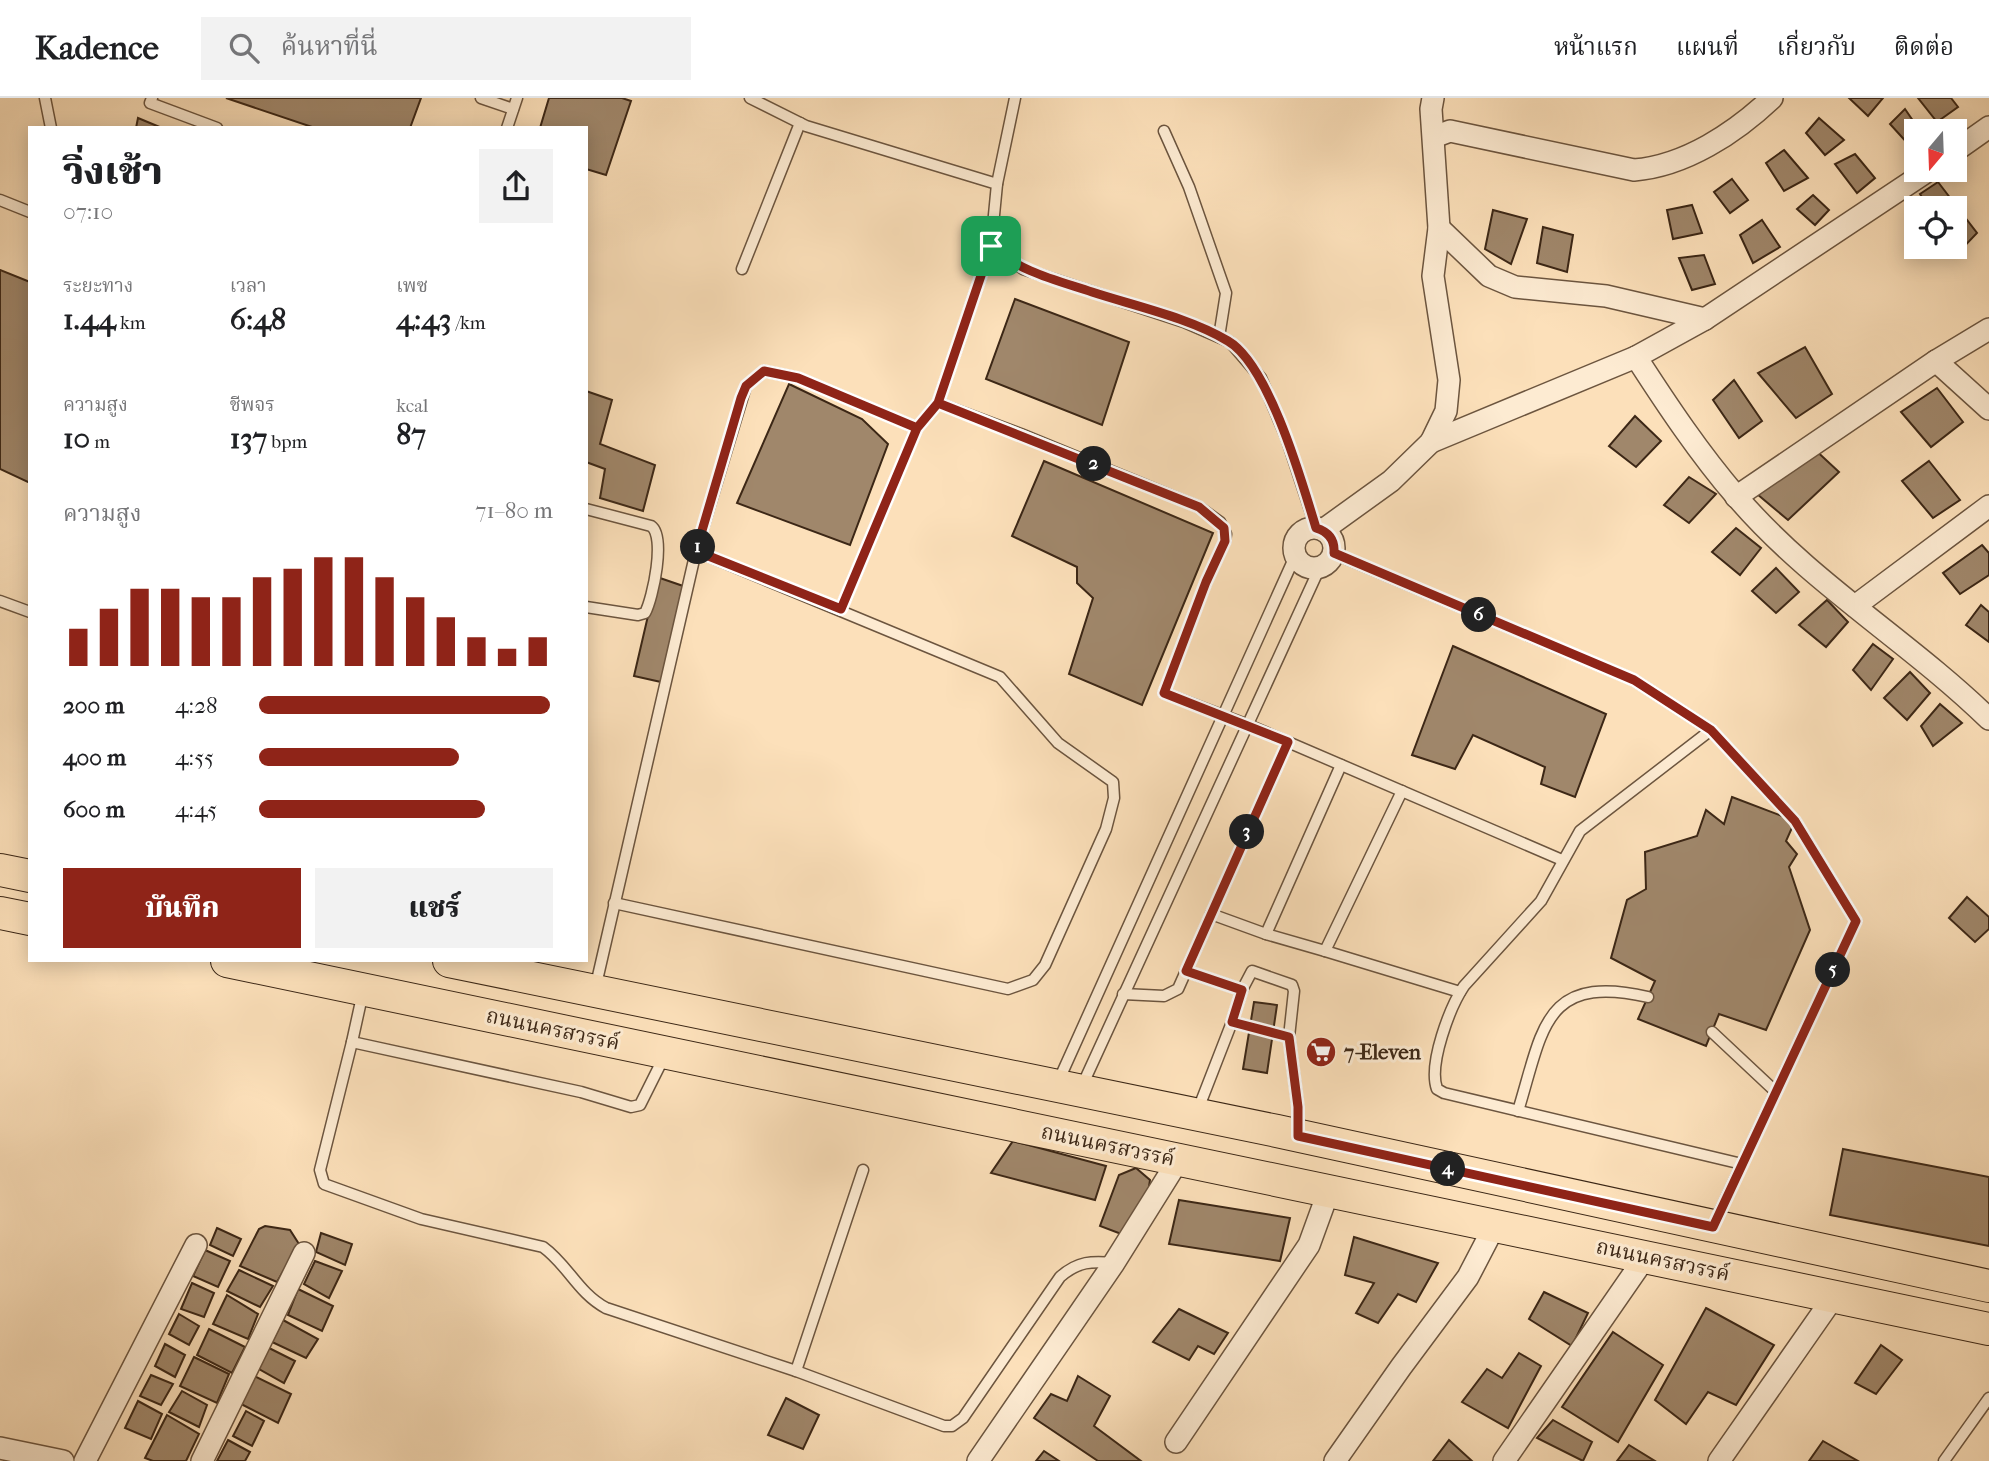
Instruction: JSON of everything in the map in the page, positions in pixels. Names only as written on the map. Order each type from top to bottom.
[{"type":"main road","points":[[0,870],[28,876]]},
{"type":"main road","points":[[0,913],[28,919]]},
{"type":"main road","name":"ถนนนครสวรรค์","points":[[232,962],[1989,1329]]},
{"type":"main road","name":"ถนนนครสวรรค์","points":[[454,962],[1298,1136],[1989,1286]]},
{"type":"main road","points":[[1179,1159],[1196,1115]]},
{"type":"street","points":[[1434,137],[1450,131],[1634,170],[1654,169],[1693,154],[1757,112],[1772,98]]},
{"type":"street","points":[[1319,529],[1332,540],[1327,560],[1303,564],[1296,554],[1299,535],[1319,529],[1391,481],[1431,442],[1446,411],[1449,380],[1433,276],[1439,228],[1434,137],[1426,102]]},
{"type":"street","points":[[1967,143],[1989,127]]},
{"type":"street","points":[[1431,442],[1636,357],[1705,319],[1911,182]]},
{"type":"street","points":[[1439,228],[1489,276],[1515,287],[1606,296],[1705,319]]},
{"type":"street","points":[[1736,497],[1936,361],[1989,329]]},
{"type":"street","points":[[1636,357],[1736,497],[1784,544],[1855,606],[1981,697],[1989,719]]},
{"type":"street","points":[[1936,361],[1989,409]]},
{"type":"street","points":[[1855,606],[1989,506]]},
{"type":"street","points":[[978,1461],[1114,1263],[1179,1159]]},
{"type":"street","points":[[1176,1442],[1309,1245],[1329,1190]]},
{"type":"street","points":[[1335,1461],[1468,1277],[1495,1225]]},
{"type":"street","points":[[85,1461],[196,1245]]},
{"type":"street","points":[[202,1461],[304,1253]]},
{"type":"street","points":[[1504,1461],[1646,1256]]},
{"type":"street","points":[[1719,1461],[1835,1295]]},
{"type":"street","points":[[0,1448],[63,1461]]},
{"type":"lane","points":[[45,98],[51,126]]},
{"type":"lane","points":[[139,98],[212,126]]},
{"type":"lane","points":[[481,98],[515,104],[508,126]]},
{"type":"lane","points":[[750,98],[800,123],[998,184]]},
{"type":"lane","points":[[841,609],[917,428],[938,403],[991,246],[998,184],[1015,98]]},
{"type":"lane","points":[[742,269],[800,123]]},
{"type":"lane","points":[[1164,131],[1189,187],[1226,293],[1219,337]]},
{"type":"lane","points":[[0,200],[28,211]]},
{"type":"lane","points":[[991,246],[1023,269],[1184,322],[1230,342],[1261,378],[1286,437],[1319,529]]},
{"type":"lane","points":[[594,991],[696,551],[746,386],[764,371],[798,378],[917,428]]},
{"type":"lane","points":[[938,403],[1199,507],[1220,522],[1226,534],[1225,541],[1206,582],[1164,693],[1246,724],[1562,860]]},
{"type":"lane","points":[[588,510],[651,526],[659,538],[653,584],[645,613],[638,615],[588,607]]},
{"type":"lane","points":[[614,904],[1009,989],[1033,980],[1045,965],[1106,829],[1114,798],[1113,782],[1058,743],[1000,677],[696,551]]},
{"type":"lane","points":[[1068,1088],[1223,715],[1296,554]]},
{"type":"lane","points":[[1068,1088],[1123,994],[1246,724],[1327,560],[1634,680],[1711,730],[1795,821],[1856,921],[1713,1227]]},
{"type":"lane","points":[[0,601],[28,611]]},
{"type":"lane","points":[[1711,730],[1580,831],[1536,908],[1460,992],[1449,1013],[1434,1077],[1437,1089],[1444,1093],[1742,1164]]},
{"type":"lane","points":[[1123,994],[1169,995],[1178,989],[1288,742]]},
{"type":"lane","points":[[1266,934],[1341,765]]},
{"type":"lane","points":[[1325,950],[1402,791]]},
{"type":"lane","points":[[1211,914],[1266,934],[1460,992]]},
{"type":"lane","points":[[1186,971],[1242,990]]},
{"type":"lane","points":[[1196,1115],[1242,990],[1252,971],[1292,985],[1294,991],[1289,1037],[1298,1107],[1298,1136]]},
{"type":"lane","points":[[363,989],[320,1170],[324,1184],[421,1219],[543,1247],[557,1259],[586,1295],[606,1308],[796,1371],[944,1426],[953,1426],[963,1418],[1060,1277],[1077,1264],[1089,1261],[1114,1263]]},
{"type":"lane","points":[[1518,1111],[1544,1028],[1551,1015],[1563,1003],[1583,993],[1604,990],[1647,997]]},
{"type":"lane","points":[[1232,1022],[1289,1037]]},
{"type":"lane","points":[[1712,1032],[1776,1092]]},
{"type":"lane","points":[[352,1042],[581,1092],[635,1107],[645,1099],[667,1052]]},
{"type":"lane","points":[[796,1371],[863,1170]]},
{"type":"lane","points":[[1944,1461],[1989,1398]]},
{"type":"building","points":[[226,98],[421,98],[411,126],[309,126]]},
{"type":"building","points":[[549,98],[622,98],[631,101],[606,175],[588,170],[588,126],[541,126]]},
{"type":"building","points":[[1849,98],[1883,98],[1868,116]]},
{"type":"building","points":[[1918,98],[1951,98],[1958,107],[1941,119],[1935,119]]},
{"type":"building","points":[[1905,109],[1912,119],[1904,119],[1904,139],[1890,124]]},
{"type":"building","points":[[138,118],[157,126],[136,126]]},
{"type":"building","points":[[1819,118],[1844,140],[1825,155],[1806,133]]},
{"type":"building","points":[[1784,150],[1808,178],[1784,191],[1766,163]]},
{"type":"building","points":[[1855,154],[1875,178],[1857,193],[1835,164]]},
{"type":"building","points":[[1732,179],[1748,200],[1730,213],[1714,192]]},
{"type":"building","points":[[1938,182],[1949,196],[1921,196],[1920,194]]},
{"type":"building","points":[[1813,195],[1829,210],[1815,225],[1797,209]]},
{"type":"building","points":[[1692,205],[1702,233],[1673,239],[1667,210]]},
{"type":"building","points":[[1493,210],[1527,219],[1511,264],[1485,249]]},
{"type":"building","points":[[1762,220],[1780,247],[1753,263],[1740,235]]},
{"type":"building","points":[[1967,220],[1977,233],[1967,244]]},
{"type":"building","points":[[1543,227],[1573,235],[1567,272],[1537,263]]},
{"type":"building","points":[[1704,255],[1715,284],[1692,290],[1679,258]]},
{"type":"building","points":[[0,270],[28,281],[28,482],[0,469]]},
{"type":"building","points":[[1015,299],[1129,342],[1102,425],[986,379]]},
{"type":"building","points":[[1805,347],[1832,394],[1796,418],[1758,373]]},
{"type":"building","points":[[1734,380],[1762,421],[1739,438],[1713,400]]},
{"type":"building","points":[[789,384],[862,419],[888,444],[850,545],[737,503]]},
{"type":"building","points":[[1937,388],[1963,422],[1931,447],[1901,412]]},
{"type":"building","points":[[588,392],[612,400],[600,444],[655,465],[643,511],[600,498],[605,469],[588,463]]},
{"type":"building","points":[[1635,416],[1661,441],[1636,467],[1609,446]]},
{"type":"building","points":[[1811,446],[1839,472],[1788,520],[1757,494]]},
{"type":"building","points":[[1044,461],[1213,533],[1142,705],[1069,674],[1093,598],[1077,583],[1077,567],[1012,536]]},
{"type":"building","points":[[1929,461],[1960,500],[1933,518],[1902,481]]},
{"type":"building","points":[[1689,477],[1716,494],[1689,523],[1664,505]]},
{"type":"building","points":[[1736,528],[1761,548],[1740,575],[1712,552]]},
{"type":"building","points":[[1982,545],[1989,553],[1989,575],[1960,594],[1943,573]]},
{"type":"building","points":[[1776,568],[1799,592],[1776,613],[1752,591]]},
{"type":"building","points":[[657,577],[686,587],[661,682],[634,676]]},
{"type":"building","points":[[1827,600],[1848,622],[1826,647],[1799,625]]},
{"type":"building","points":[[1981,605],[1989,612],[1989,642],[1966,625]]},
{"type":"building","points":[[1873,644],[1893,659],[1871,690],[1853,670]]},
{"type":"building","points":[[1453,646],[1606,714],[1575,797],[1541,784],[1545,767],[1473,735],[1455,769],[1412,755]]},
{"type":"building","points":[[1910,672],[1930,693],[1907,720],[1884,698]]},
{"type":"building","points":[[1940,704],[1962,723],[1933,746],[1921,726]]},
{"type":"building","points":[[1732,797],[1795,821],[1786,841],[1797,854],[1789,867],[1810,930],[1766,1030],[1719,1014],[1706,1046],[1638,1019],[1655,981],[1611,958],[1627,900],[1646,889],[1645,852],[1697,836],[1706,810],[1724,824]]},
{"type":"building","points":[[1967,897],[1989,917],[1989,929],[1975,942],[1949,918]]},
{"type":"building","points":[[1254,1002],[1277,1005],[1267,1073],[1243,1069]]},
{"type":"building","points":[[1013,1141],[1106,1166],[1095,1200],[991,1173]]},
{"type":"building","points":[[1843,1149],[1989,1177],[1989,1246],[1830,1215]]},
{"type":"building","points":[[1136,1168],[1150,1180],[1146,1207],[1124,1235],[1100,1226],[1119,1175]]},
{"type":"building","points":[[1179,1200],[1290,1218],[1280,1261],[1169,1244]]},
{"type":"building","points":[[265,1226],[290,1230],[299,1244],[277,1282],[240,1266],[259,1229]]},
{"type":"building","points":[[217,1228],[241,1239],[233,1256],[210,1245]]},
{"type":"building","points":[[321,1233],[352,1244],[345,1265],[316,1252]]},
{"type":"building","points":[[1354,1237],[1438,1263],[1416,1302],[1398,1294],[1378,1323],[1356,1313],[1374,1283],[1345,1275]]},
{"type":"building","points":[[205,1250],[230,1261],[218,1287],[193,1276]]},
{"type":"building","points":[[315,1261],[342,1271],[329,1298],[304,1284]]},
{"type":"building","points":[[239,1270],[273,1286],[260,1307],[227,1291]]},
{"type":"building","points":[[192,1283],[214,1293],[204,1317],[181,1309]]},
{"type":"building","points":[[298,1289],[333,1306],[322,1331],[288,1315]]},
{"type":"building","points":[[1544,1292],[1588,1313],[1572,1346],[1529,1319]]},
{"type":"building","points":[[227,1295],[258,1314],[248,1339],[213,1324]]},
{"type":"building","points":[[1706,1308],[1774,1345],[1736,1405],[1708,1392],[1686,1424],[1655,1400]]},
{"type":"building","points":[[1179,1309],[1228,1333],[1214,1354],[1198,1346],[1189,1360],[1153,1342]]},
{"type":"building","points":[[179,1314],[199,1326],[189,1345],[169,1334]]},
{"type":"building","points":[[283,1320],[318,1339],[306,1358],[272,1342]]},
{"type":"building","points":[[209,1329],[245,1347],[232,1373],[197,1355]]},
{"type":"building","points":[[1613,1332],[1663,1365],[1618,1442],[1562,1407]]},
{"type":"building","points":[[165,1344],[185,1355],[175,1377],[155,1366]]},
{"type":"building","points":[[1881,1345],[1902,1360],[1876,1394],[1855,1383]]},
{"type":"building","points":[[267,1347],[295,1361],[284,1383],[259,1369]]},
{"type":"building","points":[[1519,1353],[1541,1366],[1508,1428],[1462,1402],[1487,1369],[1502,1378]]},
{"type":"building","points":[[194,1357],[229,1374],[217,1403],[180,1386]]},
{"type":"building","points":[[151,1375],[173,1384],[161,1405],[140,1396]]},
{"type":"building","points":[[254,1376],[291,1394],[278,1423],[241,1404]]},
{"type":"building","points":[[1078,1376],[1110,1396],[1094,1426],[1141,1461],[1098,1461],[1034,1418],[1051,1394],[1067,1401]]},
{"type":"building","points":[[182,1391],[207,1405],[199,1427],[169,1412]]},
{"type":"building","points":[[786,1398],[819,1415],[803,1449],[768,1435]]},
{"type":"building","points":[[138,1401],[162,1414],[151,1439],[125,1428]]},
{"type":"building","points":[[246,1411],[264,1421],[252,1446],[233,1436]]},
{"type":"building","points":[[167,1415],[199,1434],[186,1461],[153,1461],[145,1458]]},
{"type":"building","points":[[1553,1420],[1592,1442],[1583,1461],[1537,1438]]},
{"type":"building","points":[[228,1440],[250,1452],[245,1461],[217,1461]]},
{"type":"building","points":[[1449,1440],[1472,1461],[1433,1461]]},
{"type":"building","points":[[1823,1441],[1858,1461],[1809,1461]]},
{"type":"building","points":[[1629,1445],[1655,1461],[1617,1461]]},
{"type":"building","points":[[1044,1451],[1059,1461],[1036,1461]]},
{"type":"place","name":"7-Eleven","points":[[1321,1052]]},
{"type":"route","points":[[991,246],[938,403],[917,428],[841,609],[696,551],[741,398],[746,386],[764,371],[798,378],[917,428],[938,403],[1199,507],[1220,522],[1226,534],[1225,541],[1206,582],[1164,693],[1288,742],[1186,971],[1242,990],[1232,1022],[1289,1037],[1298,1107],[1298,1136],[1713,1227],[1856,921],[1795,821],[1711,730],[1634,680],[1334,553],[1334,546],[1328,534],[1316,528],[1286,437],[1261,378],[1230,342],[1184,322],[1023,269],[991,246]]}]
